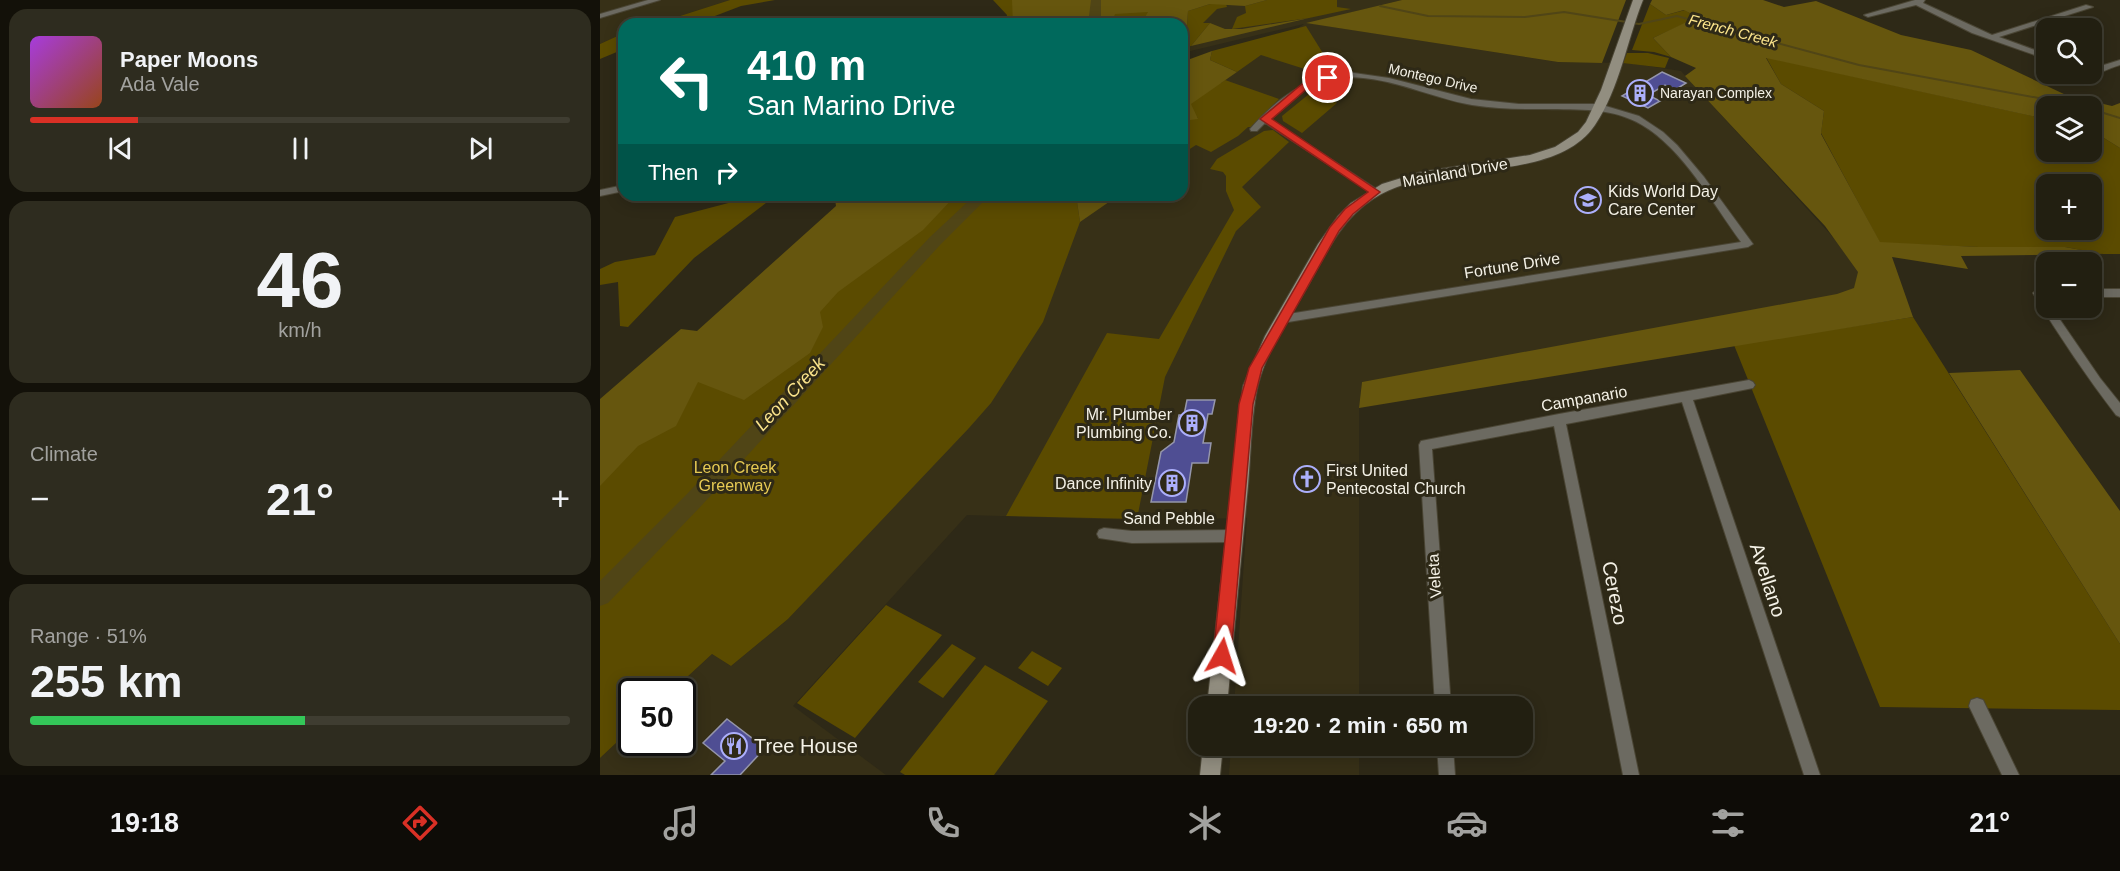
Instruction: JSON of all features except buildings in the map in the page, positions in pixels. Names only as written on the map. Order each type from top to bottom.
[{"type":"main road","name":"Mainland Drive","points":[[1218,696],[1250,386],[1260,359],[1341,220],[1358,203],[1375,192],[1419,176],[1516,161],[1554,151],[1581,134],[1592,121],[1599,107],[1636,4]]},
{"type":"main road","points":[[1210,775],[1212,756]]},
{"type":"street","points":[[600,16],[656,0]]},
{"type":"street","points":[[1868,15],[1926,0]]},
{"type":"street","points":[[1916,2],[1965,27],[2036,53]]},
{"type":"street","points":[[1992,37],[2089,6]]},
{"type":"street","points":[[2102,68],[2120,62]]},
{"type":"street","name":"Montego Drive","points":[[1265,119],[1305,86],[1334,76],[1347,75],[1373,78],[1457,100],[1484,104],[1599,107],[1635,118],[1665,137],[1748,244]]},
{"type":"street","points":[[1254,129],[1265,119],[1375,192]]},
{"type":"street","points":[[600,193],[618,189]]},
{"type":"street","name":"Fortune Drive","points":[[1282,319],[1748,244]]},
{"type":"street","points":[[2102,293],[2120,293]]},
{"type":"street","points":[[2055,318],[2096,381],[2120,412]]},
{"type":"street","name":"Campanario","points":[[1425,445],[1749,384]]},
{"type":"street","name":"Avellano","points":[[1686,396],[1812,775]]},
{"type":"street","name":"Cerezo","points":[[1559,419],[1631,775]]},
{"type":"street","name":"Veleta","points":[[1425,445],[1442,696]]},
{"type":"street","name":"Sand Pebble","points":[[1104,534],[1132,537],[1234,536]]},
{"type":"street","points":[[1977,706],[2011,775]]},
{"type":"street","points":[[1446,756],[1448,775]]},
{"type":"shaded area","points":[[600,0],[730,0],[674,18],[618,18],[618,36],[600,44]]},
{"type":"shaded area","points":[[1012,0],[1267,0],[1245,6],[1210,4],[1188,11],[1188,18],[1144,18],[1148,12],[1115,14],[1113,18],[1013,18]]},
{"type":"shaded area","points":[[1153,0],[1402,0],[1308,23],[1558,62],[1628,63],[1681,71],[1884,293],[1362,382],[1359,409],[1359,696],[1235,696],[1247,518],[1135,520],[967,515],[793,706],[886,775],[600,775],[600,758],[618,741],[618,756],[696,756],[696,678],[686,678],[712,654],[731,666],[788,619],[904,493],[1071,201],[1188,201],[1188,107],[1304,24],[1188,52],[1188,18],[1175,18]]},
{"type":"shaded area","points":[[1402,0],[1626,0],[1602,63],[1558,62],[1306,23]]},
{"type":"shaded area","points":[[1652,0],[1763,0],[1784,7],[1816,1],[1901,35],[1971,50],[2036,81],[2036,84],[2043,84],[2070,96],[2036,96],[2036,117],[1766,58],[1781,84],[1824,111],[1821,134],[1880,242],[1978,247],[2065,247],[2092,252],[1961,256],[1968,269],[1892,257],[1913,317],[1359,408],[1362,382],[1837,294],[1854,288],[1858,272],[1825,226],[1685,76],[1696,68],[1671,57],[1653,38],[1697,17],[1684,10],[1666,15],[1650,4]]},
{"type":"shaded area","points":[[1309,18],[1191,46],[1210,23],[1225,29],[1242,29]]},
{"type":"shaded area","points":[[1212,51],[1210,60],[1237,72],[1191,104],[1198,119],[1188,120],[1188,60]]},
{"type":"shaded area","points":[[2120,103],[2120,148],[2102,137],[2102,104],[2112,106]]},
{"type":"shaded area","points":[[835,201],[950,201],[923,230],[838,292],[820,312],[823,327],[810,353],[744,400],[698,382],[676,426],[638,446],[600,486],[600,399],[681,329],[697,331],[836,206]]},
{"type":"shaded area","points":[[1077,201],[1110,201],[1080,222]]},
{"type":"shaded area","points":[[2020,370],[2120,511],[2120,644],[1949,373]]},
{"type":"shaded area","points":[[1230,756],[1359,756],[1359,775],[1229,775]]},
{"type":"green space","points":[[730,0],[775,0],[741,6],[710,18],[674,18]]},
{"type":"green space","points":[[993,0],[1153,0],[1159,18],[1006,18],[1007,15]]},
{"type":"green space","points":[[1267,0],[1337,0],[1337,7],[1351,9],[1309,18],[1232,29],[1237,17],[1246,13],[1245,6]]},
{"type":"green space","points":[[1210,4],[1226,4],[1227,7],[1217,9],[1203,23],[1210,23],[1188,47],[1188,11]]},
{"type":"green space","points":[[1650,4],[1666,15],[1685,10],[1697,18],[1653,38],[1671,57],[1654,52],[1632,50]]},
{"type":"green space","points":[[1306,26],[1329,63],[1311,71],[1261,55],[1237,72],[1210,60],[1212,51]]},
{"type":"green space","points":[[618,36],[618,52],[600,59],[600,44]]},
{"type":"green space","points":[[1627,53],[1648,53],[1669,58],[1665,68],[1623,63]]},
{"type":"green space","points":[[1766,57],[2036,117],[2036,162],[2102,162],[2102,137],[2120,148],[2120,254],[2103,254],[2065,247],[1978,247],[1880,243],[1821,133],[1824,111],[1781,84]]},
{"type":"green space","points":[[1188,64],[1221,83],[1225,80],[1279,99],[1252,127],[1248,127],[1238,136],[1211,152],[1196,145],[1188,150],[1188,119],[1198,118],[1188,114]]},
{"type":"green space","points":[[1314,90],[1337,103],[1302,133],[1283,121],[1282,116]]},
{"type":"green space","points":[[1273,130],[1289,142],[1242,187],[1261,207],[1236,231],[1165,377],[1137,519],[1006,516],[1107,333],[1159,339],[1234,210],[1226,191],[1226,176],[1223,172],[1210,169],[1217,159],[1264,131]]},
{"type":"green space","points":[[736,201],[768,201],[694,258],[628,327],[620,326],[618,282],[600,285],[600,269],[615,262],[655,255],[675,217]]},
{"type":"green space","name":"Leon Creek Greenway","points":[[845,201],[1077,201],[1080,222],[1043,322],[991,403],[788,619],[731,666],[712,654],[686,678],[618,678],[618,741],[600,758],[600,408],[716,320]]},
{"type":"green space","points":[[1913,317],[2120,644],[2120,710],[1880,707],[1734,345]]},
{"type":"green space","points":[[886,605],[942,635],[855,738],[797,703]]},
{"type":"green space","points":[[952,644],[976,658],[943,698],[918,682]]},
{"type":"green space","points":[[1032,651],[1062,668],[1048,686],[1018,668]]},
{"type":"green space","points":[[985,665],[1048,701],[994,775],[905,775],[900,772]]},
{"type":"waterway","name":"Leon Creek","points":[[1096,0],[1096,18]]},
{"type":"waterway","name":"French Creek","points":[[1380,6],[1428,16],[1525,17],[1564,12],[1639,24],[1677,16],[1859,65],[2036,98]]},
{"type":"waterway","name":"French Creek","points":[[2102,112],[2120,118]]},
{"type":"waterway","name":"Leon Creek","points":[[600,596],[695,499],[935,241],[977,201]]},
{"type":"place","name":"Narayan Complex","points":[[1640,93]]},
{"type":"place","name":"Kids World Day Care Center","points":[[1588,200]]},
{"type":"place","name":"Mr. Plumber Plumbing Co.","points":[[1192,423]]},
{"type":"place","name":"First United Pentecostal Church","points":[[1307,479]]},
{"type":"place","name":"Dance Infinity","points":[[1172,483]]},
{"type":"place","name":"Tree House","points":[[734,746]]},
{"type":"route","points":[[1222,656],[1246,404],[1250,386],[1264,351],[1334,230],[1349,211],[1375,192],[1265,119],[1305,86],[1328,78]]}]
